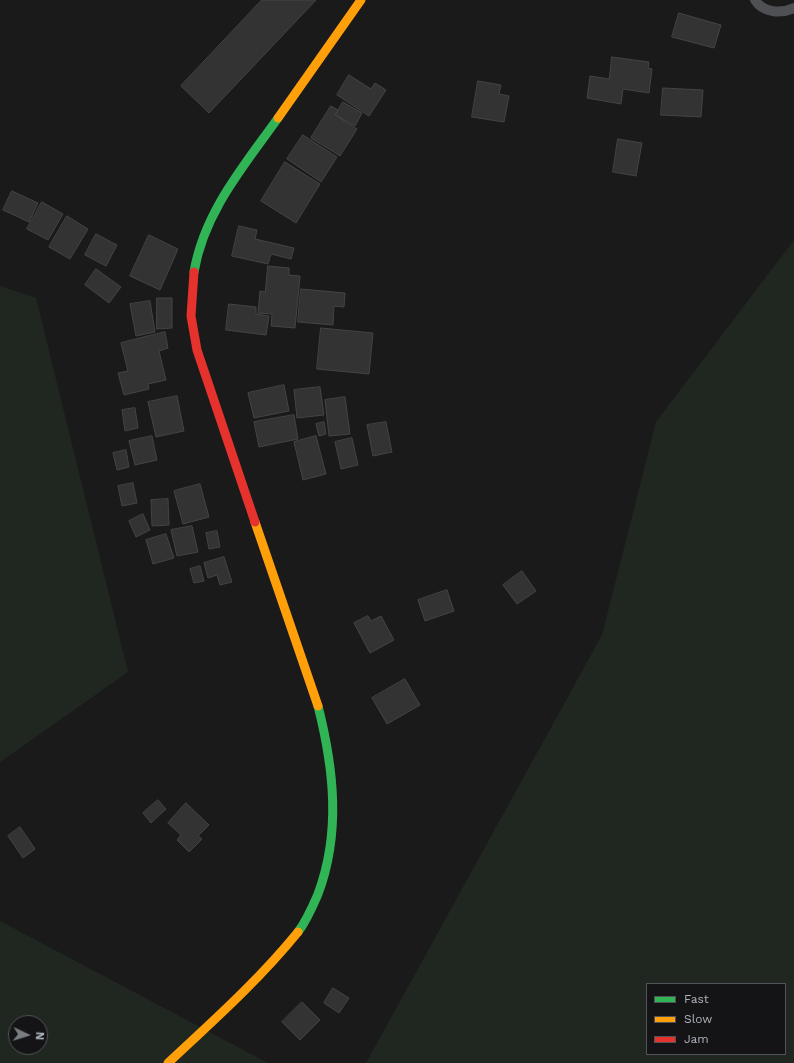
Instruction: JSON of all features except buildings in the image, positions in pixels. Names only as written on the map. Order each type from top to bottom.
[{"type":"street","points":[[168,1063],[276,960],[308,920],[325,875],[333,833],[332,788],[328,742],[314,692],[202,370],[194,343],[191,315],[196,268],[201,243],[211,217],[228,189],[360,0]]},
{"type":"lane","points":[[755,0],[758,5],[771,12],[787,11],[794,8]]},
{"type":"shaded area","points":[[794,240],[794,1063],[366,1063],[602,635],[656,422]]},
{"type":"shaded area","points":[[0,286],[36,298],[128,672],[0,762]]},
{"type":"shaded area","points":[[0,921],[268,1063],[0,1063]]},
{"type":"traffic: fast","points":[[194,272],[199,250],[216,210],[239,172],[278,118]]},
{"type":"traffic: fast","points":[[298,932],[307,918],[318,894],[330,848],[333,801],[331,777],[324,730],[318,706]]},
{"type":"traffic: slow","points":[[278,118],[361,0]]},
{"type":"traffic: slow","points":[[255,522],[318,706]]},
{"type":"traffic: slow","points":[[168,1063],[219,1016],[268,967],[298,932]]},
{"type":"traffic: jam","points":[[194,272],[191,316],[197,350],[255,522]]}]
